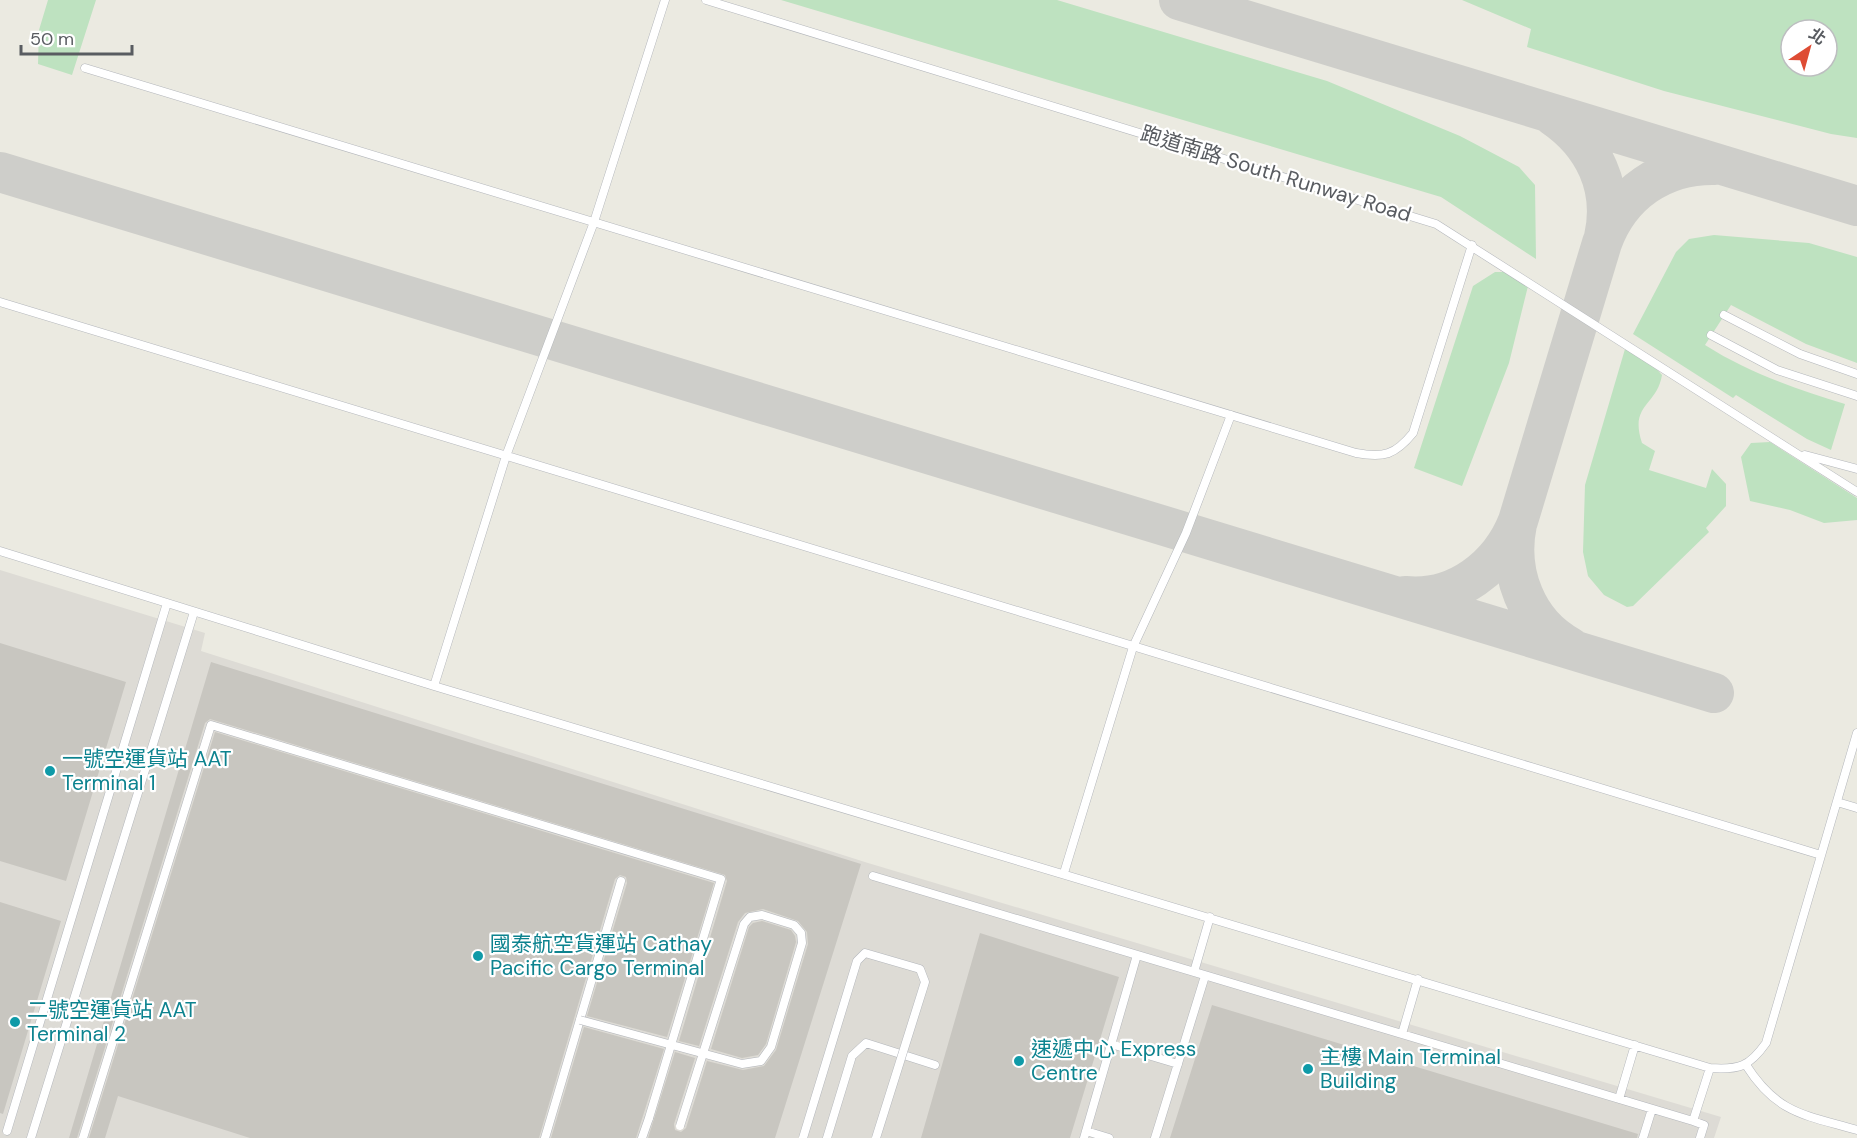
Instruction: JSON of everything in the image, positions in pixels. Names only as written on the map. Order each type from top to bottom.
[{"type":"lane","points":[[434,686],[506,456],[594,222],[665,0]]},
{"type":"lane","name":"跑道南路 South Runway Road","points":[[706,0],[1424,219],[1472,245],[1857,492]]},
{"type":"lane","points":[[85,68],[1356,453],[1376,456],[1391,453],[1403,445],[1413,433],[1472,245]]},
{"type":"lane","points":[[0,302],[1821,855]]},
{"type":"lane","points":[[1724,315],[1800,354],[1857,374]]},
{"type":"lane","points":[[1711,335],[1777,370],[1857,396]]},
{"type":"lane","points":[[1064,873],[1133,647],[1186,532],[1231,415]]},
{"type":"lane","name":"跑道南路 South Runway Road","points":[[1798,453],[1857,469]]},
{"type":"lane","points":[[0,551],[434,686],[1710,1068],[1731,1070],[1746,1065],[1757,1056],[1766,1043],[1857,733]]},
{"type":"lane","points":[[7,1131],[167,603]]},
{"type":"lane","points":[[31,1138],[194,612]]},
{"type":"lane","points":[[83,1138],[211,725],[721,879],[642,1138]]},
{"type":"lane","points":[[1837,802],[1857,808]]},
{"type":"lane","points":[[873,876],[1693,1121],[1704,1125],[1700,1138]]},
{"type":"lane","points":[[545,1138],[621,882]]},
{"type":"lane","points":[[580,1020],[696,1051],[707,1054],[719,1058],[742,1064],[761,1061],[771,1047],[802,943],[801,933],[794,925],[762,915],[750,917],[744,924],[708,1033],[705,1043],[702,1054],[680,1126]]},
{"type":"lane","points":[[1194,972],[1210,917]]},
{"type":"lane","points":[[803,1138],[857,961],[865,953],[920,969],[925,982],[876,1138]]},
{"type":"lane","points":[[1109,1138],[1085,1134],[1137,955]]},
{"type":"lane","points":[[1155,1138],[1205,976]]},
{"type":"lane","points":[[1402,1034],[1418,979]]},
{"type":"lane","points":[[827,1138],[852,1056],[866,1043],[935,1065]]},
{"type":"lane","points":[[1111,1044],[1178,1064]]},
{"type":"lane","points":[[1619,1099],[1635,1045]]},
{"type":"lane","points":[[1746,1065],[1770,1097],[1791,1110],[1857,1130]]},
{"type":"lane","points":[[1693,1121],[1710,1068]]},
{"type":"lane","points":[[1643,1138],[1652,1109]]},
{"type":"shaded area","points":[[0,570],[205,633],[201,651],[868,863],[1721,1117],[1714,1138],[0,1138]]},
{"type":"green space","points":[[48,0],[96,0],[72,75],[38,64],[39,30]]},
{"type":"green space","points":[[781,0],[1057,0],[1327,81],[1460,136],[1519,167],[1535,185],[1536,259],[1441,197]]},
{"type":"green space","points":[[1462,0],[1857,0],[1857,138],[1831,134],[1664,91],[1527,47],[1531,29]]},
{"type":"green space","points":[[1714,235],[1809,243],[1857,257],[1857,363],[1806,344],[1731,305],[1705,345],[1773,379],[1845,404],[1831,450],[1807,439],[1736,395],[1733,398],[1633,334],[1676,252],[1689,239]]},
{"type":"green space","points":[[1495,272],[1506,272],[1528,286],[1509,363],[1462,486],[1414,468],[1473,286]]},
{"type":"green space","points":[[1625,349],[1652,364],[1662,375],[1655,393],[1645,406],[1639,420],[1642,443],[1655,451],[1649,470],[1706,488],[1712,469],[1726,484],[1726,506],[1706,528],[1709,532],[1633,606],[1627,607],[1604,595],[1588,576],[1583,552],[1585,485]]},
{"type":"green space","points":[[1770,442],[1857,498],[1857,520],[1824,523],[1790,510],[1750,501],[1741,457],[1751,443]]},
{"type":"building","name":"一號空運貨站 AAT Terminal 1","points":[[0,643],[126,682],[66,881],[0,861]]},
{"type":"building","points":[[211,662],[861,864],[775,1138],[648,1138],[675,1052],[695,1058],[674,1124],[675,1130],[681,1132],[686,1128],[707,1061],[743,1070],[764,1066],[776,1050],[808,944],[807,932],[798,921],[763,909],[745,913],[738,922],[699,1046],[679,1041],[727,881],[725,875],[210,719],[205,723],[77,1138],[69,1138]]},
{"type":"building","name":"國泰航空貨運站 Cathay Pacific Cargo Terminal","points":[[215,732],[714,883],[667,1037],[587,1016],[627,883],[626,877],[620,875],[615,879],[539,1138],[250,1138],[118,1096],[105,1138],[89,1138]]},
{"type":"building","name":"二號空運貨站 AAT Terminal 2","points":[[0,902],[61,921],[3,1114],[0,1113]]},
{"type":"building","points":[[762,921],[791,930],[796,942],[766,1044],[758,1055],[742,1058],[711,1049],[749,927],[753,923]]},
{"type":"building","name":"速遞中心 Express Centre","points":[[980,933],[1119,977],[1070,1138],[921,1138]]},
{"type":"building","name":"主樓 Main Terminal Building","points":[[1212,1005],[1638,1134],[1637,1138],[1170,1138]]},
{"type":"building","points":[[584,1027],[664,1049],[636,1138],[551,1138]]},
{"type":"taxiway","points":[[1179,0],[1857,206]]},
{"type":"taxiway","points":[[1553,116],[1580,140],[1598,169],[1604,185],[1606,201],[1607,219],[1604,237]]},
{"type":"taxiway","points":[[1405,596],[1442,593],[1458,587],[1474,578],[1500,553],[1518,521],[1602,243],[1610,225],[1632,196],[1661,176],[1696,166],[1715,165]]},
{"type":"taxiway","points":[[0,172],[1714,693]]},
{"type":"taxiway","points":[[1517,524],[1515,560],[1523,594],[1531,610],[1542,624],[1570,647]]},
{"type":"place","name":"一號空運貨站 AAT Terminal 1","points":[[50,771]]},
{"type":"place","name":"國泰航空貨運站 Cathay Pacific Cargo Terminal","points":[[478,956]]},
{"type":"place","name":"二號空運貨站 AAT Terminal 2","points":[[15,1022]]},
{"type":"place","name":"速遞中心 Express Centre","points":[[1019,1061]]},
{"type":"place","name":"主樓 Main Terminal Building","points":[[1308,1069]]}]
